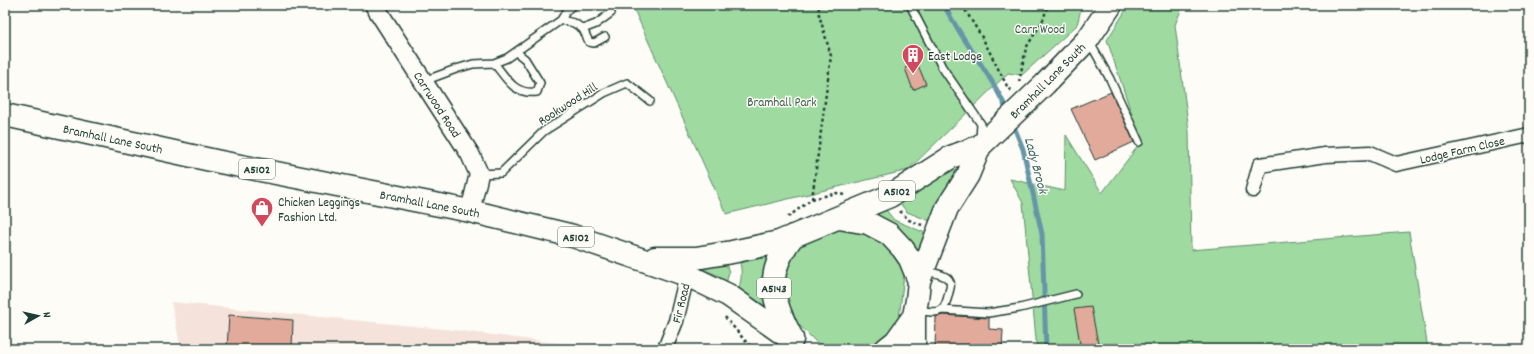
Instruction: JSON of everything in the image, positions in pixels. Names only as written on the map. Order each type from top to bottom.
[{"type":"main road","name":"Bramhall Lane South","points":[[914,349],[914,313],[921,276],[948,208],[968,175],[986,140],[1019,102],[1045,84],[1088,39],[1110,7]]},
{"type":"main road","name":"Bramhall Lane South","points":[[5,115],[220,162],[470,211],[573,236],[641,258],[691,266],[732,252],[779,242],[790,227],[818,225],[839,218],[890,196],[951,157],[986,140]]},
{"type":"main road","points":[[839,218],[868,224],[889,234],[903,249],[921,276]]},
{"type":"main road","name":"A5143","points":[[790,227],[773,281],[776,304],[780,316],[797,344]]},
{"type":"main road","name":"Bramhall Lane South","points":[[691,266],[728,295],[797,344]]},
{"type":"main road","points":[[886,349],[896,341],[914,313]]},
{"type":"street","name":"Carrwood Road","points":[[374,5],[470,154],[479,174]]},
{"type":"street","name":"Lodge Farm Close","points":[[1253,190],[1260,165],[1324,155],[1370,153],[1396,164],[1529,135]]},
{"type":"street","points":[[470,211],[479,174]]},
{"type":"street","name":"Fir Road","points":[[664,349],[676,321],[691,266]]},
{"type":"lane","points":[[424,81],[473,64],[494,63],[507,58],[561,20],[567,10],[573,5]]},
{"type":"lane","points":[[910,5],[942,67],[981,124],[986,140]]},
{"type":"lane","points":[[583,29],[596,24],[611,13]]},
{"type":"lane","points":[[561,20],[574,23],[583,29],[589,42],[594,43],[604,37]]},
{"type":"lane","points":[[1088,39],[1110,79],[1138,142]]},
{"type":"lane","points":[[494,63],[514,88],[528,93],[537,92],[540,83],[525,59],[516,52]]},
{"type":"lane","name":"Rookwood Hill","points":[[479,174],[501,173],[544,131],[604,93],[627,82],[650,102]]},
{"type":"lane","points":[[921,276],[944,276],[949,279],[951,285],[946,305],[942,310]]},
{"type":"lane","points":[[914,313],[936,312],[942,310],[988,313],[1076,294]]},
{"type":"path","points":[[790,227],[812,199],[831,56],[818,11],[820,5]]},
{"type":"path","points":[[962,5],[983,39],[1007,86],[1019,102]]},
{"type":"path","points":[[1019,102],[1026,48],[1042,20],[1048,5]]},
{"type":"path","points":[[812,199],[837,193],[850,197]]},
{"type":"path","points":[[890,196],[905,218],[938,231]]},
{"type":"path","points":[[723,314],[747,343],[754,349]]},
{"type":"shaded area","points":[[171,302],[454,330],[582,346],[582,349],[181,349]]},
{"type":"green space","name":"Bramhall Park","points":[[632,5],[1082,5],[1077,25],[1022,75],[1008,73],[908,170],[726,214]]},
{"type":"green space","points":[[1129,5],[1183,5],[1175,25],[1189,131],[1191,250],[1409,232],[1428,349],[1037,349],[1023,203],[1010,179],[1065,191],[1066,135],[1102,193],[1141,142],[1107,40]]},
{"type":"green space","points":[[950,165],[959,175],[930,221],[907,212],[899,202]]},
{"type":"green space","points":[[883,206],[894,220],[923,232],[926,236],[920,254],[900,231],[875,214]]},
{"type":"green space","points":[[843,226],[876,232],[903,264],[904,274],[899,319],[890,333],[876,344],[864,349],[827,349],[816,342],[792,318],[785,307],[781,273],[799,242]]},
{"type":"green space","points":[[768,255],[768,312],[737,292],[741,277],[740,262],[742,260]]},
{"type":"green space","points":[[726,264],[729,272],[726,284],[719,276],[700,268]]},
{"type":"building","points":[[917,63],[926,84],[913,90],[905,68]]},
{"type":"building","points":[[1111,92],[1134,142],[1095,160],[1071,109]]},
{"type":"building","points":[[1091,307],[1099,349],[1081,349],[1074,309]]},
{"type":"building","points":[[229,315],[293,320],[292,349],[227,349]]},
{"type":"building","points":[[943,315],[989,318],[989,329],[1003,330],[1002,348],[965,346],[965,349],[935,349],[936,317]]},
{"type":"waterway","name":"Lady Brook","points":[[944,5],[994,85],[1008,113]]},
{"type":"waterway","name":"Lady Brook","points":[[1012,122],[1023,149],[1042,234],[1046,349]]},
{"type":"place","name":"East Lodge","points":[[913,74]]},
{"type":"place","name":"Chicken Leggings Fashion Ltd.","points":[[262,228]]},
{"type":"park label","name":"Carr Wood","points":[[1040,28]]}]
